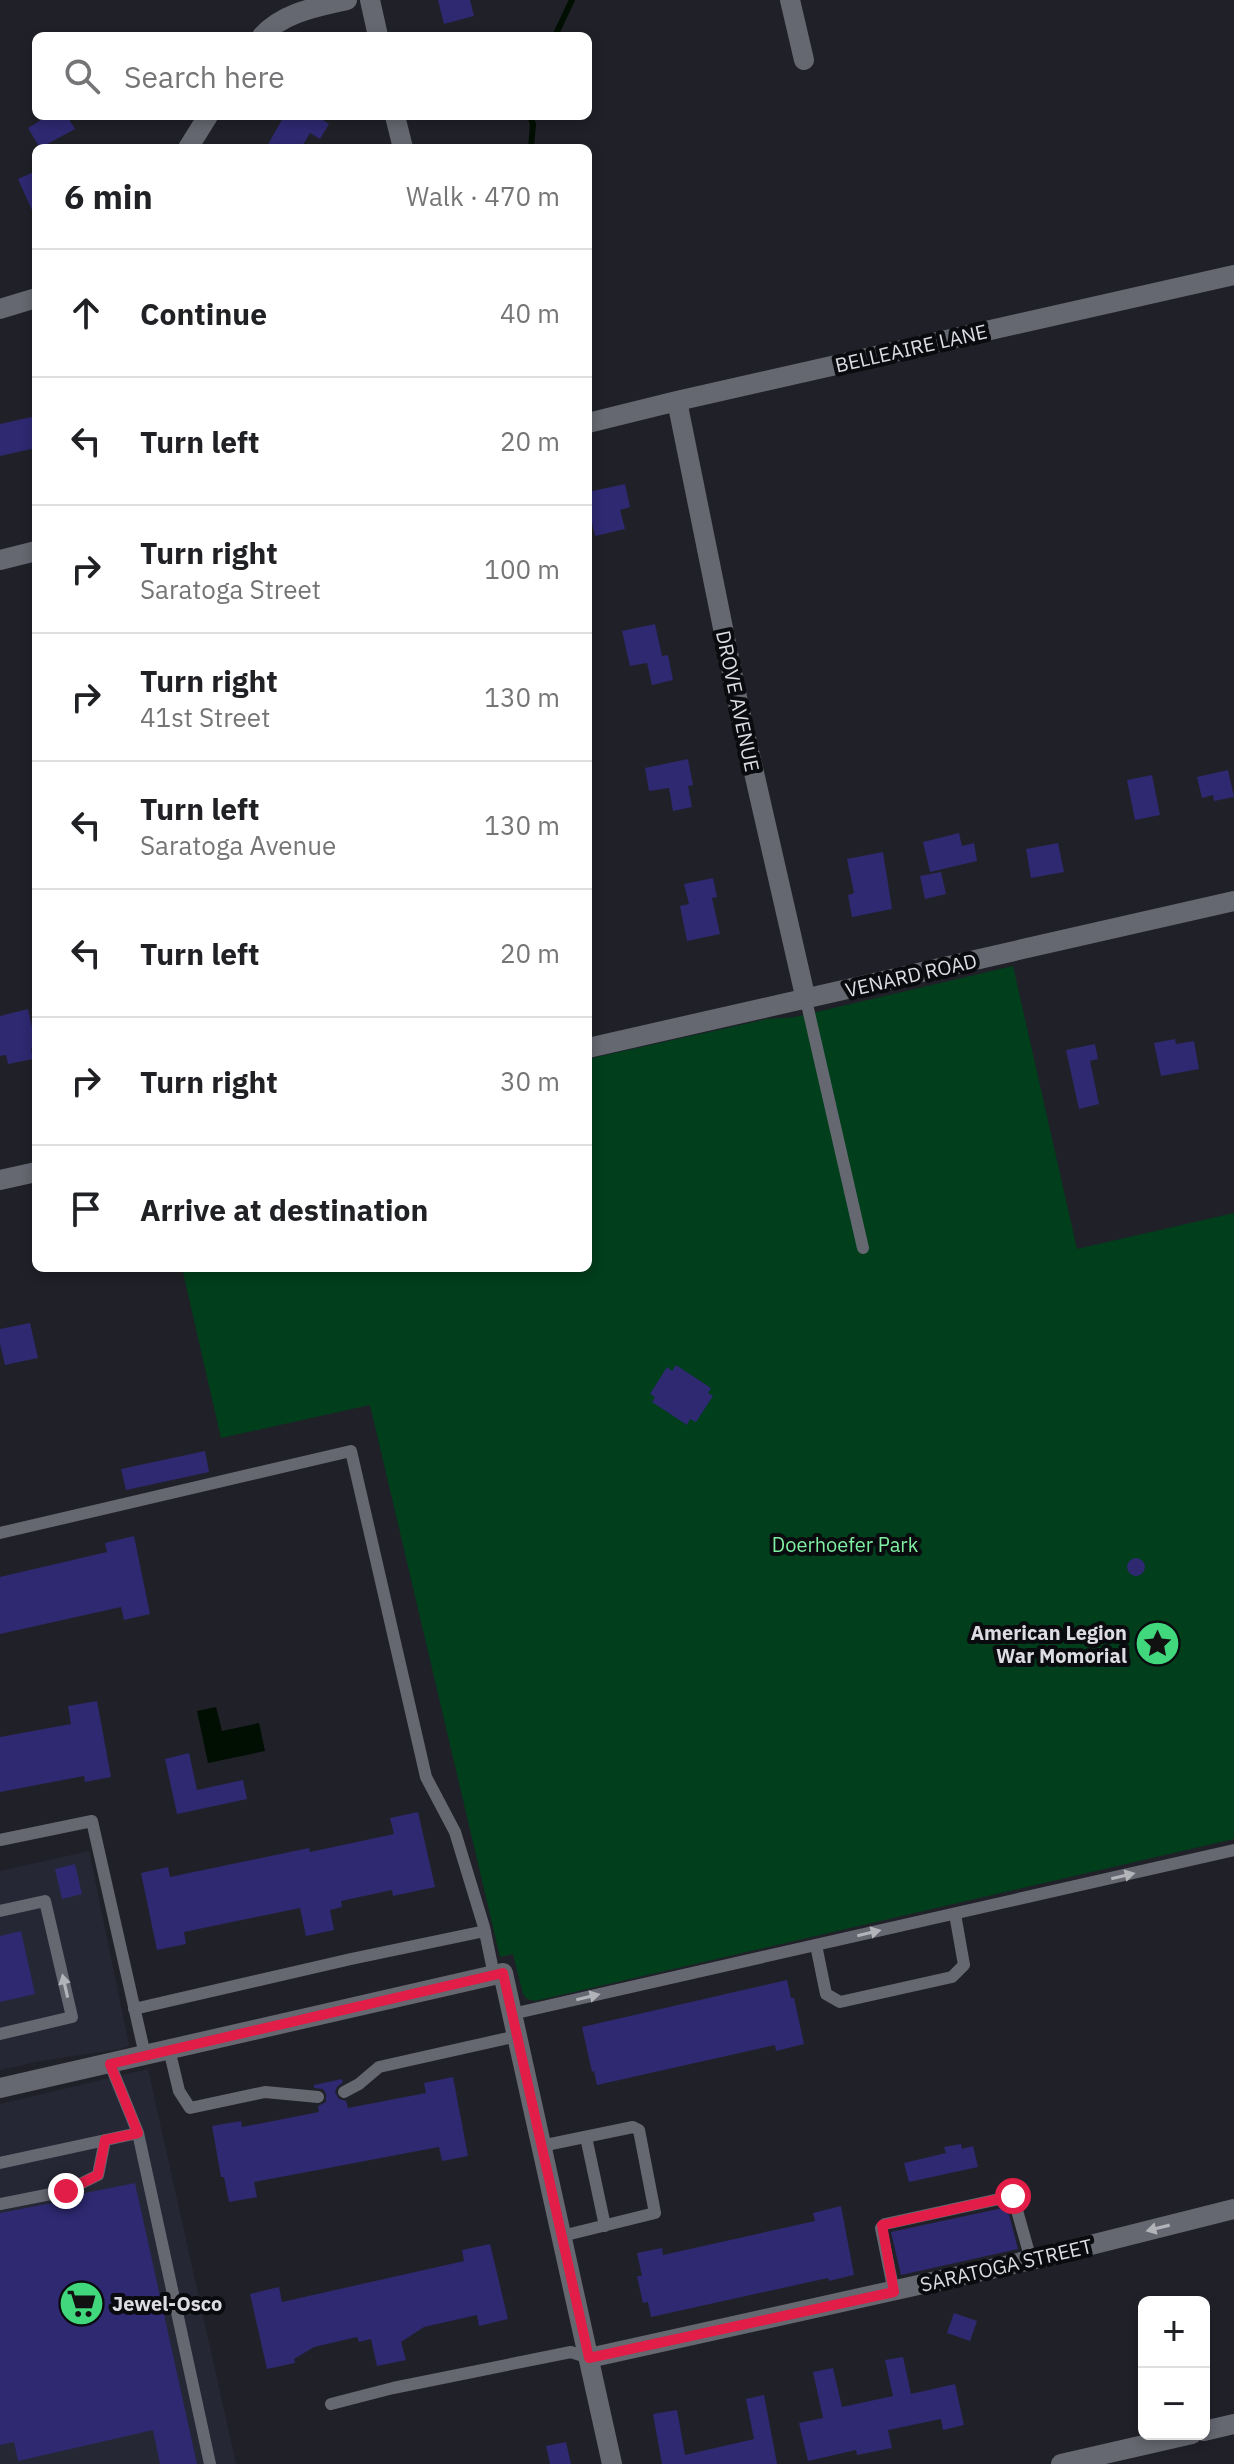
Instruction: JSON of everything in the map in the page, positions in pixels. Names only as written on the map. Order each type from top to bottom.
[{"type":"street","points":[[266,32],[280,20],[347,0]]},
{"type":"street","points":[[370,0],[377,32]]},
{"type":"street","points":[[790,0],[804,60]]},
{"type":"street","points":[[190,144],[206,120]]},
{"type":"street","points":[[396,120],[402,144]]},
{"type":"street","name":"BELLEAIRE LANE","points":[[592,422],[1234,275]]},
{"type":"street","points":[[0,309],[32,299]]},
{"type":"street","name":"DROVE AVENUE","points":[[677,401],[739,707],[806,1000]]},
{"type":"street","points":[[0,560],[32,552]]},
{"type":"street","name":"VENARD ROAD","points":[[592,1047],[1234,901]]},
{"type":"street","points":[[0,1180],[32,1173]]},
{"type":"street","points":[[0,2088],[498,1974],[512,2014],[612,2464]]},
{"type":"street","name":"SARATOGA STREET","points":[[589,2358],[894,2292],[1234,2209]]},
{"type":"street","points":[[1210,2430],[1234,2424]]},
{"type":"street","points":[[1061,2464],[1166,2440]]},
{"type":"lane","points":[[806,1000],[863,1248]]},
{"type":"lane","points":[[0,1533],[351,1451],[426,1777],[455,1832],[498,1974]]},
{"type":"lane","points":[[0,1840],[92,1821],[145,2055]]},
{"type":"lane","points":[[512,2014],[1234,1850]]},
{"type":"lane","points":[[0,1911],[45,1901],[72,2017],[0,2034]]},
{"type":"lane","points":[[816,1945],[826,1994],[840,2002],[952,1977],[964,1965],[955,1914]]},
{"type":"lane","points":[[134,2009],[485,1931]]},
{"type":"lane","points":[[344,2092],[379,2067],[517,2036]]},
{"type":"lane","points":[[169,2049],[179,2091],[190,2108],[265,2092],[318,2097]]},
{"type":"lane","points":[[110,2064],[138,2133],[210,2464]]},
{"type":"lane","points":[[541,2146],[633,2127],[639,2130],[656,2210],[653,2215],[562,2236]]},
{"type":"lane","points":[[0,2163],[138,2133]]},
{"type":"lane","points":[[586,2137],[605,2226]]},
{"type":"lane","points":[[0,2204],[66,2191],[98,2175],[105,2140]]},
{"type":"lane","points":[[894,2292],[881,2228],[898,2220],[1013,2196],[1031,2260]]},
{"type":"lane","points":[[331,2404],[393,2388],[571,2352],[589,2358]]},
{"type":"shaded area","points":[[216,1707],[222,1731],[259,1723],[265,1751],[208,1763],[197,1711]]},
{"type":"shaded area","points":[[89,1851],[129,2045],[121,2049],[0,2070],[0,1871]]},
{"type":"shaded area","points":[[148,2069],[236,2464],[0,2464],[0,2104]]},
{"type":"green space","name":"Doerhoefer Park","points":[[1013,966],[1077,1249],[1234,1213],[1234,1839],[535,2001],[527,1999],[513,1954],[500,1957],[370,1405],[221,1438],[183,1272],[592,1272],[592,1058],[767,1019],[795,1017]]},
{"type":"building","points":[[438,0],[470,0],[474,16],[444,24]]},
{"type":"building","points":[[41,120],[69,120],[75,129],[47,144],[38,144],[28,128]]},
{"type":"building","points":[[282,120],[323,120],[329,124],[320,139],[310,133],[303,144],[268,144]]},
{"type":"building","points":[[32,173],[32,210],[18,179]]},
{"type":"building","points":[[32,417],[32,449],[0,456],[0,424]]},
{"type":"building","points":[[625,484],[630,507],[620,510],[625,529],[595,536],[592,491]]},
{"type":"building","points":[[655,624],[662,656],[668,655],[673,680],[652,685],[647,663],[630,666],[622,631]]},
{"type":"building","points":[[688,759],[693,785],[688,786],[692,807],[673,811],[669,788],[649,791],[645,768]]},
{"type":"building","points":[[1228,770],[1234,797],[1214,801],[1213,795],[1202,798],[1197,777]]},
{"type":"building","points":[[1152,775],[1160,815],[1135,820],[1127,780]]},
{"type":"building","points":[[959,833],[962,846],[974,843],[977,861],[930,872],[923,842]]},
{"type":"building","points":[[1058,843],[1064,872],[1031,878],[1026,849]]},
{"type":"building","points":[[883,852],[892,909],[852,917],[848,895],[854,893],[847,859]]},
{"type":"building","points":[[941,872],[946,894],[925,899],[920,876]]},
{"type":"building","points":[[713,878],[717,897],[712,898],[720,934],[687,941],[680,906],[689,904],[684,884]]},
{"type":"building","points":[[28,1009],[32,1027],[32,1059],[8,1064],[6,1055],[0,1056],[0,1016]]},
{"type":"building","points":[[1175,1039],[1176,1044],[1194,1041],[1199,1069],[1161,1076],[1154,1043]]},
{"type":"building","points":[[1095,1044],[1098,1059],[1090,1061],[1099,1104],[1079,1109],[1066,1050]]},
{"type":"building","points":[[30,1323],[38,1358],[5,1365],[0,1329]]},
{"type":"building","points":[[676,1365],[711,1388],[708,1393],[713,1396],[696,1422],[690,1419],[687,1425],[652,1402],[655,1397],[650,1394],[667,1367],[672,1371]]},
{"type":"building","points":[[205,1451],[209,1472],[126,1490],[121,1469]]},
{"type":"building","points":[[134,1536],[150,1614],[124,1620],[121,1607],[0,1634],[0,1577],[107,1552],[105,1543]]},
{"type":"building","points":[[1132,1558],[1140,1558],[1145,1567],[1143,1574],[1132,1576],[1127,1571],[1127,1563]]},
{"type":"building","points":[[97,1701],[111,1777],[85,1782],[84,1776],[0,1792],[0,1737],[71,1724],[68,1706]]},
{"type":"building","points":[[189,1753],[197,1790],[243,1780],[247,1799],[177,1814],[165,1759]]},
{"type":"building","points":[[418,1812],[435,1887],[393,1896],[392,1890],[341,1901],[342,1907],[330,1910],[334,1930],[306,1936],[300,1908],[184,1932],[186,1944],[157,1950],[141,1873],[168,1867],[170,1877],[394,1834],[390,1818]]},
{"type":"building","points":[[75,1864],[82,1894],[62,1899],[55,1869]]},
{"type":"building","points":[[21,1931],[35,1994],[0,2002],[0,1936]]},
{"type":"building","points":[[787,1980],[804,2044],[776,2051],[775,2045],[597,2085],[582,2027]]},
{"type":"building","points":[[453,2077],[468,2156],[442,2161],[439,2147],[254,2182],[257,2197],[229,2202],[212,2126],[241,2121],[242,2127],[319,2112],[318,2106],[326,2102],[326,2094],[314,2085],[342,2079],[335,2092],[339,2099],[346,2101],[348,2108],[426,2093],[424,2083]]},
{"type":"building","points":[[961,2144],[962,2149],[973,2146],[978,2167],[909,2182],[904,2163],[946,2153],[944,2147]]},
{"type":"building","name":"Jewel-Osco","points":[[135,2183],[197,2464],[160,2464],[153,2430],[18,2461],[14,2442],[0,2445],[0,2213]]},
{"type":"building","points":[[841,2206],[854,2275],[651,2317],[648,2302],[643,2303],[637,2276],[642,2276],[637,2253],[662,2248],[663,2255],[815,2221],[813,2213]]},
{"type":"building","points":[[1007,2207],[1018,2249],[901,2275],[891,2232]]},
{"type":"building","points":[[490,2244],[508,2319],[479,2326],[477,2315],[424,2327],[401,2342],[406,2360],[377,2366],[371,2339],[359,2342],[357,2337],[314,2347],[294,2359],[295,2363],[267,2369],[250,2294],[279,2287],[282,2302],[464,2261],[462,2250]]},
{"type":"building","points":[[954,2313],[977,2321],[970,2341],[947,2333]]},
{"type":"building","points":[[903,2357],[911,2394],[955,2384],[964,2425],[943,2430],[941,2419],[888,2430],[892,2448],[857,2455],[856,2450],[808,2461],[799,2423],[823,2418],[813,2372],[833,2368],[842,2407],[893,2396],[885,2360]]},
{"type":"building","points":[[764,2395],[777,2464],[662,2464],[653,2414],[677,2410],[685,2455],[754,2439],[746,2399]]},
{"type":"building","points":[[566,2442],[571,2464],[550,2464],[546,2446]]},
{"type":"waterway","points":[[557,32],[572,0]]},
{"type":"waterway","points":[[531,144],[532,120]]},
{"type":"place","name":"American Legion War Momorial","points":[[1158,1644]]},
{"type":"place","name":"Jewel-Osco","points":[[81,2303]]},
{"type":"route","points":[[66,2191],[98,2175],[105,2140],[138,2133],[110,2064],[503,1973],[589,2358],[894,2292],[882,2225],[1013,2196]]}]
